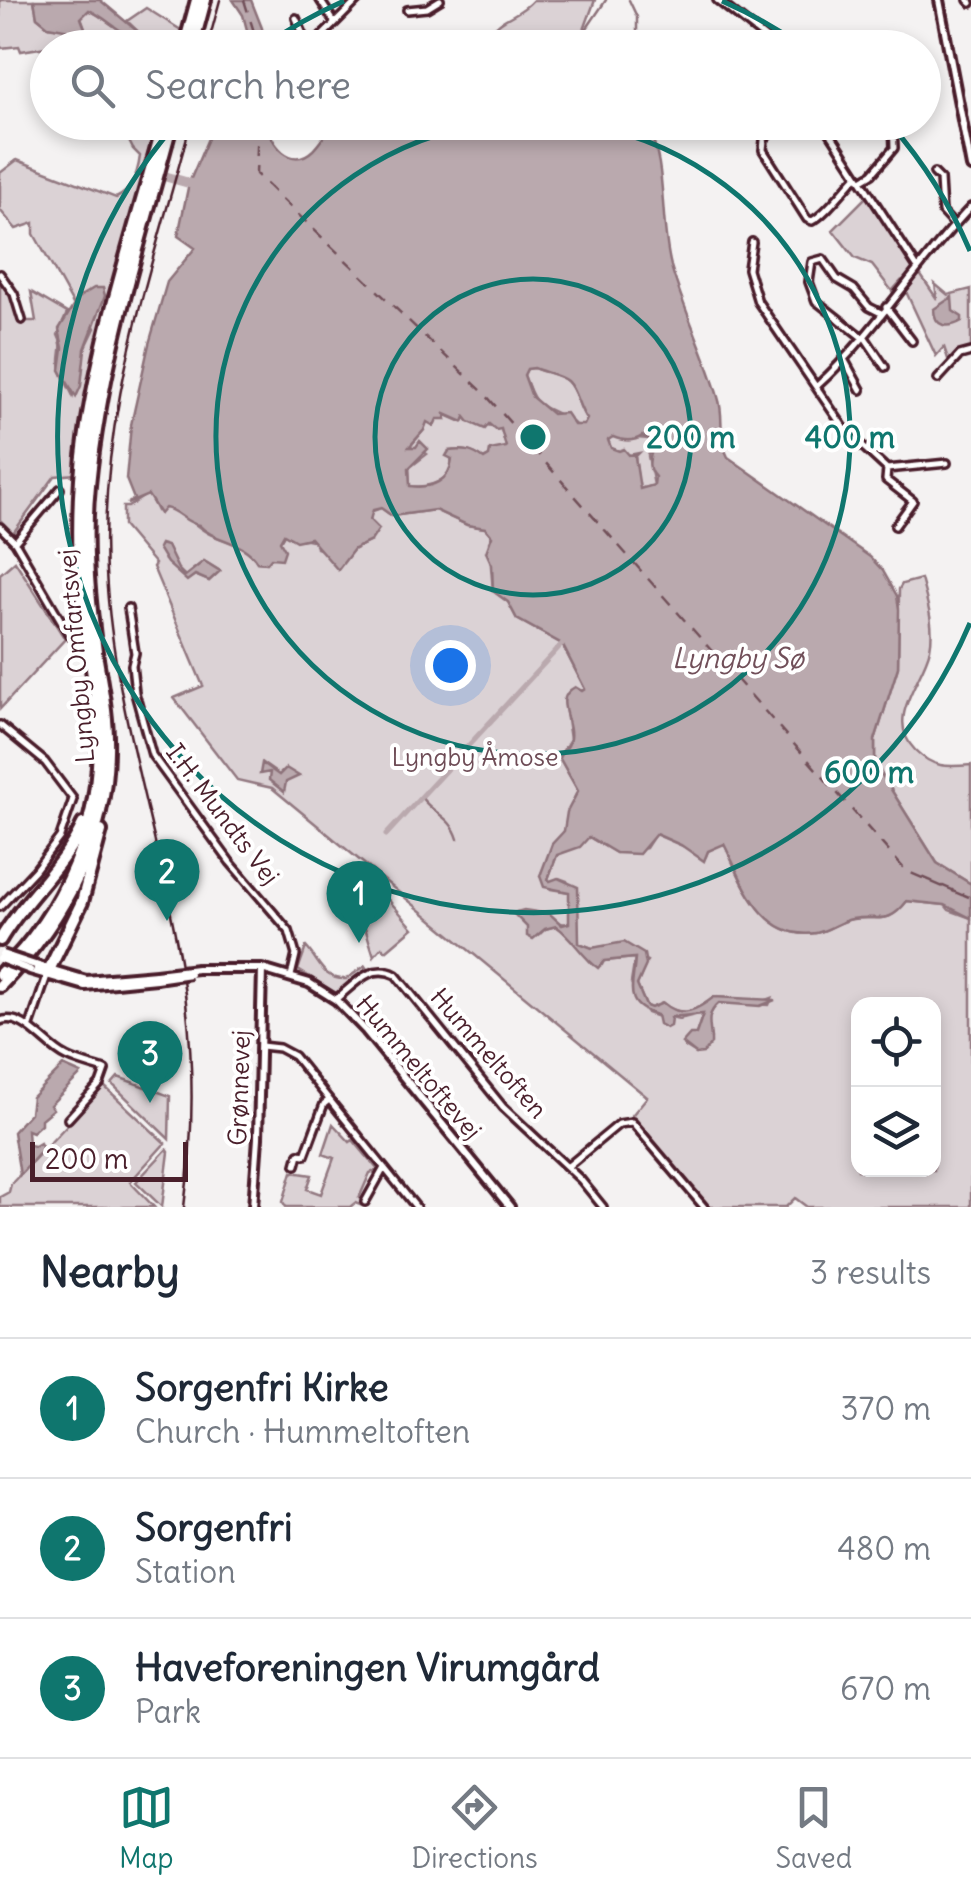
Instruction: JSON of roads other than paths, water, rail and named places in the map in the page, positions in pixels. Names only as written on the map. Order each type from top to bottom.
[{"type":"highway","points":[[189,30],[197,0]]},
{"type":"highway","points":[[197,30],[205,0]]},
{"type":"highway","name":"Lyngby Omfartsvej","points":[[0,974],[43,924],[66,885],[84,839],[97,781],[98,714],[83,611],[79,545],[85,440],[108,328],[159,140]]},
{"type":"highway","name":"Lyngby Omfartsvej","points":[[0,986],[45,935],[66,902],[86,860],[103,797],[108,749],[106,714],[88,593],[86,544],[93,442],[116,330],[167,140]]},
{"type":"highway","points":[[0,940],[77,838],[97,781]]},
{"type":"highway","points":[[48,974],[92,873],[103,797]]},
{"type":"street","points":[[320,0],[335,23]]},
{"type":"street","points":[[328,30],[358,0]]},
{"type":"street","points":[[407,10],[427,8],[440,0]]},
{"type":"street","points":[[717,0],[755,30]]},
{"type":"street","points":[[940,0],[971,167]]},
{"type":"street","points":[[296,18],[302,30]]},
{"type":"street","points":[[764,140],[763,150],[808,220],[817,220],[832,200],[859,178],[872,174],[894,148],[894,140]]},
{"type":"street","points":[[834,140],[918,266]]},
{"type":"street","points":[[934,174],[940,179],[942,212],[954,225]]},
{"type":"street","points":[[816,386],[845,360],[918,266],[971,207]]},
{"type":"street","points":[[752,242],[748,269],[752,290],[847,432],[887,468],[947,463]]},
{"type":"street","points":[[885,367],[864,337],[816,301],[808,282],[812,262],[824,260],[837,279],[856,290],[870,306],[884,310],[912,342]]},
{"type":"street","points":[[0,274],[14,294],[22,320]]},
{"type":"street","points":[[938,379],[960,355],[971,352]]},
{"type":"street","points":[[845,360],[861,390]]},
{"type":"street","points":[[887,468],[886,480],[913,501],[895,526]]},
{"type":"street","points":[[15,542],[60,489]]},
{"type":"street","points":[[0,527],[15,542],[70,636]]},
{"type":"street","name":"I.H. Mundts Vej","points":[[128,608],[135,653],[135,693],[152,755],[230,862],[288,932],[296,955],[292,976]]},
{"type":"street","points":[[0,725],[45,762],[74,798],[57,840],[36,870],[0,908]]},
{"type":"street","name":"Hummeltoftevej","points":[[1,955],[48,974],[92,980],[223,968],[262,969],[292,976],[336,1000],[366,1030],[510,1207]]},
{"type":"street","name":"Grønnevej","points":[[253,1207],[262,969]]},
{"type":"street","name":"Hummeltoften","points":[[336,1000],[370,972],[384,970],[396,975],[503,1108],[567,1166],[603,1207]]},
{"type":"street","points":[[30,1026],[48,974]]},
{"type":"street","points":[[0,1020],[8,1018],[30,1026],[43,1042],[64,1056],[105,1070],[100,1084],[68,1119]]},
{"type":"street","points":[[260,1046],[287,1050],[412,1206]]},
{"type":"street","points":[[296,1165],[299,1154],[305,1155],[329,1100]]},
{"type":"street","points":[[567,1166],[619,1124],[632,1122],[704,1207]]},
{"type":"street","points":[[365,1202],[384,1168]]},
{"type":"water","points":[[34,0],[100,0],[136,30],[120,30],[89,10],[81,18],[86,30],[48,26],[37,17]]},
{"type":"water","points":[[233,0],[251,0],[262,30],[247,30]]},
{"type":"water","name":"Lyngby Sø","points":[[207,140],[273,140],[283,152],[297,157],[305,156],[321,140],[653,140],[671,266],[718,397],[728,457],[870,557],[897,596],[898,667],[875,740],[875,764],[937,863],[971,884],[971,918],[945,905],[907,901],[888,917],[852,919],[821,932],[797,933],[781,928],[756,905],[724,844],[708,851],[704,861],[656,834],[639,854],[616,853],[589,837],[580,847],[557,855],[548,879],[558,878],[578,887],[579,943],[592,948],[624,942],[644,954],[646,965],[637,985],[646,1006],[663,1003],[683,1012],[714,997],[775,1000],[760,1006],[719,1003],[710,1018],[711,1044],[703,1053],[696,1054],[682,1043],[690,1034],[696,1034],[703,1014],[671,1017],[666,1028],[659,1024],[657,1015],[634,1000],[635,958],[604,961],[598,968],[556,926],[533,939],[527,936],[527,927],[514,914],[517,912],[550,914],[562,925],[569,923],[569,892],[544,887],[540,876],[552,844],[564,831],[567,812],[578,791],[559,757],[570,735],[565,698],[575,687],[585,689],[562,644],[517,619],[508,602],[493,591],[492,565],[486,552],[492,536],[485,528],[467,525],[435,510],[392,516],[381,508],[373,510],[370,520],[379,529],[371,541],[354,549],[338,570],[310,538],[296,541],[284,534],[280,541],[285,550],[282,559],[257,562],[245,549],[205,531],[174,511],[165,508],[160,514],[148,495],[127,504],[134,499],[126,479],[131,425],[149,344],[167,282],[195,248],[178,236],[189,183]],"holes":[[[534,368],[560,377],[575,394],[587,419],[584,425],[574,425],[566,413],[552,414],[532,397],[524,375],[527,369]],[[445,414],[463,422],[465,417],[485,429],[489,424],[501,429],[506,447],[490,450],[484,459],[467,451],[449,451],[446,456],[452,459],[451,467],[444,478],[432,485],[410,486],[409,468],[428,449],[420,441],[416,447],[409,447],[427,422],[434,426],[437,419],[446,419]],[[642,436],[653,445],[649,465],[655,477],[654,485],[640,489],[635,457],[639,453],[629,455],[624,449],[611,448],[608,440]]]},
{"type":"water","points":[[94,288],[103,288],[105,296],[85,349],[76,397],[60,370],[63,348],[59,329],[79,297]]},
{"type":"water","points":[[952,297],[953,311],[962,321],[943,325],[936,320],[934,309]]},
{"type":"water","points":[[160,544],[167,546],[185,576],[204,561],[220,571],[209,581],[195,575],[187,581],[167,563],[158,548]]},
{"type":"water","points":[[262,763],[279,775],[286,768],[299,776],[286,782],[284,792],[269,780],[270,772],[260,774]]},
{"type":"water","points":[[63,1066],[81,1074],[50,1105],[53,1109],[41,1119],[41,1124],[32,1132],[27,1130],[28,1145],[40,1143],[43,1149],[20,1175],[13,1132],[30,1113],[32,1097]]},
{"type":"waterway","points":[[586,30],[606,0]]},
{"type":"waterway","points":[[629,0],[637,17],[637,30]]},
{"type":"waterway","points":[[164,176],[189,183]]},
{"type":"waterway","points":[[386,835],[562,644]]},
{"type":"waterway","points":[[421,797],[451,825],[458,839]]},
{"type":"tram line","points":[[212,30],[220,0]]},
{"type":"tram line","points":[[184,1207],[191,1117],[191,1056],[185,996],[120,684],[107,588],[105,529],[117,411],[129,353],[186,140]]},
{"type":"place","name":"Sorgenfri","points":[[167,921]]},
{"type":"place","name":"Sorgenfri Kirke","points":[[359,943]]},
{"type":"place","name":"Haveforeningen Virumgård","points":[[150,1103]]},
{"type":"park label","name":"Lyngby Åmose","points":[[475,757]]}]
